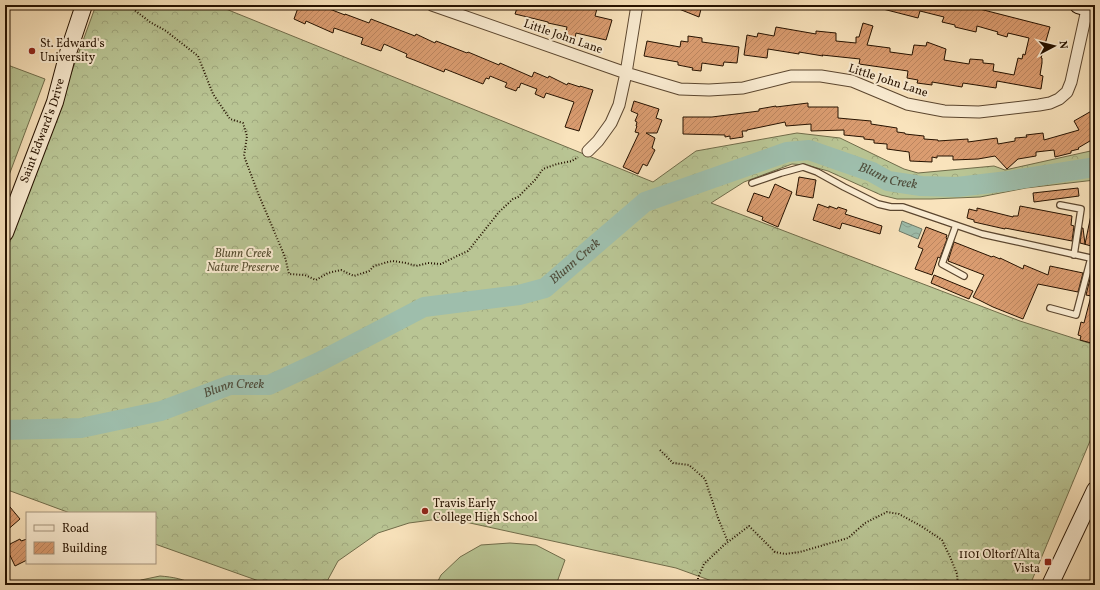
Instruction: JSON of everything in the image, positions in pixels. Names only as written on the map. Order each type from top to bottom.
[{"type":"street","name":"Saint Edward's Drive","points":[[5,234],[55,102],[68,53],[84,5]]},
{"type":"street","name":"Little John Lane","points":[[432,5],[626,73],[680,89],[709,90],[743,88],[791,76],[821,76],[852,81],[907,104],[944,111],[979,112],[1050,103],[1059,99],[1067,92],[1071,82],[1087,7]]},
{"type":"street","points":[[588,151],[598,141],[611,123],[619,105],[626,73],[637,5]]},
{"type":"street","points":[[1050,585],[1095,490]]},
{"type":"lane","points":[[752,184],[781,173],[803,167],[817,172],[844,188],[878,204],[891,208],[902,207],[982,234],[1093,259],[1076,315],[1050,308]]},
{"type":"lane","points":[[1060,205],[1082,209],[1074,255]]},
{"type":"lane","points":[[956,226],[942,264],[964,276]]},
{"type":"lane","points":[[1093,585],[1095,580]]},
{"type":"path","points":[[128,5],[150,22],[166,31],[198,56],[213,94],[225,113],[230,119],[243,123],[247,136],[244,156],[285,257],[289,274],[305,275],[316,280],[328,273],[341,270],[354,276],[369,271],[374,266],[393,261],[416,266],[428,263],[441,264],[468,252],[499,212],[513,199],[518,197],[544,169],[557,164],[572,161],[588,151]]},
{"type":"path","points":[[660,450],[673,463],[689,465],[705,479],[728,542]]},
{"type":"path","points":[[698,585],[698,578],[704,564],[728,542],[749,526],[775,552],[785,554],[800,552],[848,538],[865,523],[888,512],[899,514],[942,540],[957,574],[958,585]]},
{"type":"green space","name":"Blunn Creek Nature Preserve","points":[[96,5],[216,5],[653,182],[696,151],[797,133],[840,138],[904,169],[918,173],[994,166],[1005,170],[1095,150],[1095,180],[1026,188],[980,197],[897,199],[881,195],[828,171],[806,165],[792,164],[744,182],[711,203],[1020,321],[1095,345],[1095,429],[1030,585],[723,585],[676,568],[447,518],[409,523],[378,533],[338,561],[325,585],[270,585],[156,544],[156,512],[67,512],[5,489],[5,255]]},
{"type":"green space","points":[[5,64],[45,79],[5,186]]},
{"type":"green space","points":[[510,543],[536,545],[565,560],[556,585],[436,585],[441,575],[460,557],[481,545]]},
{"type":"green space","points":[[160,576],[186,581],[194,585],[131,585],[141,580]]},
{"type":"water","points":[[902,221],[922,229],[918,239],[899,231]]},
{"type":"building","points":[[299,5],[329,5],[327,8],[345,15],[369,23],[371,19],[415,36],[416,34],[435,43],[436,41],[467,53],[468,52],[499,65],[500,63],[532,77],[534,72],[548,78],[549,76],[567,85],[568,83],[593,90],[579,131],[565,127],[574,102],[546,93],[544,98],[535,94],[537,89],[521,83],[516,91],[505,87],[507,83],[490,76],[489,79],[486,78],[483,84],[445,69],[444,72],[406,57],[407,54],[384,44],[381,51],[361,44],[363,38],[334,28],[333,33],[306,21],[305,24],[294,19]]},
{"type":"building","points":[[518,5],[571,5],[585,8],[585,5],[598,5],[595,16],[612,20],[606,40],[576,33],[575,38],[565,36],[567,27],[515,14]]},
{"type":"building","points":[[669,5],[702,5],[699,17]]},
{"type":"building","points":[[880,5],[964,5],[1050,27],[1041,58],[1042,63],[1040,75],[1043,76],[1041,89],[997,81],[996,88],[963,83],[962,87],[932,82],[932,85],[917,83],[918,80],[907,78],[908,71],[859,64],[860,59],[822,55],[823,56],[799,52],[799,54],[768,49],[767,58],[744,55],[747,35],[757,37],[758,33],[774,36],[776,27],[816,34],[816,31],[836,33],[836,41],[856,43],[856,37],[859,37],[863,23],[873,26],[867,45],[890,48],[890,52],[912,55],[914,45],[926,46],[927,42],[946,49],[944,60],[969,64],[970,59],[983,60],[983,63],[994,64],[993,71],[1014,75],[1018,58],[1022,59],[1023,54],[1025,55],[1029,38],[1008,33],[1007,37],[997,34],[998,32],[977,26],[976,32],[942,22],[944,17],[920,11],[918,18],[879,8]]},
{"type":"building","points":[[688,36],[702,38],[702,42],[739,47],[737,63],[724,62],[723,66],[702,63],[701,71],[692,70],[693,68],[678,65],[678,62],[644,56],[647,41],[680,47],[681,41],[688,42]]},
{"type":"building","points":[[634,101],[659,109],[656,118],[662,120],[657,133],[646,133],[655,138],[652,148],[655,150],[647,166],[643,164],[638,174],[623,167],[639,133],[635,132],[637,122],[635,121],[638,114],[631,111]]},
{"type":"building","points":[[808,103],[808,107],[838,107],[838,118],[871,121],[871,124],[897,128],[897,132],[924,136],[924,139],[938,141],[968,139],[968,142],[997,138],[998,144],[1015,141],[1015,138],[1027,137],[1026,135],[1043,133],[1044,140],[1079,130],[1074,121],[1095,109],[1095,138],[1078,148],[1079,149],[1071,151],[1071,153],[1055,157],[1054,150],[1036,152],[1036,156],[1018,159],[1007,169],[995,156],[978,159],[953,160],[953,156],[937,156],[937,158],[932,157],[932,162],[910,161],[909,152],[887,149],[887,144],[874,143],[874,140],[864,139],[864,137],[844,135],[844,130],[811,131],[811,124],[786,126],[785,122],[742,131],[743,137],[730,139],[730,136],[725,137],[725,135],[683,134],[683,117],[712,117],[759,111],[759,109],[776,106]]},
{"type":"building","points":[[799,177],[816,180],[813,198],[796,195]]},
{"type":"building","points":[[775,184],[792,192],[778,227],[762,220],[763,217],[747,211],[754,193],[769,198]]},
{"type":"building","points":[[1078,188],[1079,196],[1034,202],[1033,193]]},
{"type":"building","points":[[818,204],[829,208],[829,206],[847,210],[845,214],[882,226],[880,234],[842,223],[840,229],[813,220]]},
{"type":"building","points":[[1020,206],[1072,216],[1071,225],[1074,226],[1072,241],[1005,229],[974,222],[974,220],[967,218],[969,209],[977,211],[977,208],[1013,217],[1018,216]]},
{"type":"building","points":[[1091,215],[1095,216],[1095,247],[1080,243],[1083,228],[1085,244]]},
{"type":"building","points":[[926,227],[947,235],[940,258],[938,257],[932,275],[915,269],[923,249],[918,247]]},
{"type":"building","points":[[954,242],[992,257],[1000,258],[1023,269],[1024,265],[1048,275],[1050,266],[1083,273],[1078,292],[1038,284],[1023,319],[993,307],[973,297],[984,275],[948,261]]},
{"type":"building","points":[[934,275],[973,291],[969,299],[931,283]]},
{"type":"building","points":[[1091,275],[1095,276],[1095,344],[1080,340],[1081,336],[1078,335],[1081,322],[1084,323],[1091,296],[1086,295]]},
{"type":"building","points":[[5,501],[20,519],[5,532]]},
{"type":"building","points":[[20,539],[21,541],[26,539],[26,560],[15,566],[6,547]]},
{"type":"waterway","name":"Blunn Creek","points":[[5,430],[81,428],[161,411],[230,385],[269,385],[319,362],[424,307],[519,295],[545,288],[645,202],[787,152],[809,150],[872,172],[888,181],[921,186],[957,187],[1008,181],[1095,167]]},
{"type":"place","name":"St. Edward's University","points":[[32,51]]},
{"type":"place","name":"Travis Early College High School","points":[[425,511]]},
{"type":"place","name":"1101 Oltorf/Alta Vista","points":[[1048,562]]}]
